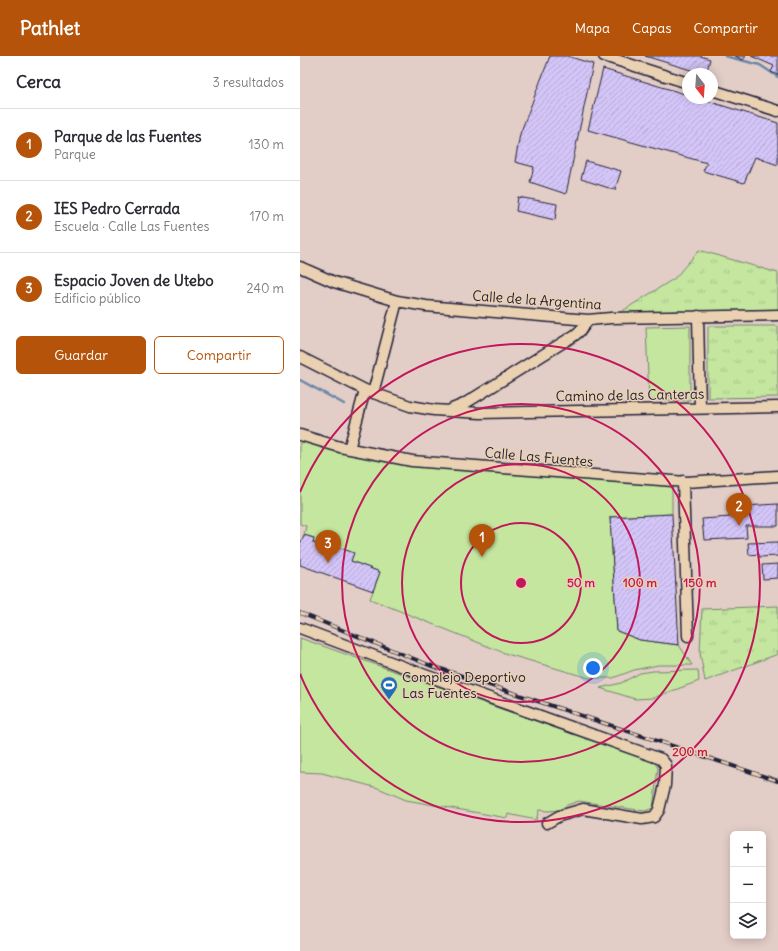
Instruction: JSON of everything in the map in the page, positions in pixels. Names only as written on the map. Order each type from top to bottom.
[{"type":"street","points":[[604,56],[682,81]]},
{"type":"street","points":[[718,92],[778,111]]},
{"type":"street","name":"Calle de la Argentina","points":[[300,267],[334,282],[397,301],[426,306],[588,320],[778,315]]},
{"type":"street","points":[[349,449],[397,301]]},
{"type":"street","points":[[698,316],[700,408]]},
{"type":"street","points":[[446,410],[457,407],[575,335],[581,330],[588,320]]},
{"type":"street","name":"Camino de las Canteras","points":[[300,357],[369,391],[410,406],[434,410],[478,412],[778,407]]},
{"type":"street","points":[[474,397],[479,405],[478,412]]},
{"type":"street","name":"Calle Las Fuentes","points":[[300,435],[349,449],[412,461],[683,481],[778,476]]},
{"type":"street","points":[[683,481],[688,636]]},
{"type":"street","points":[[300,628],[424,675],[661,758],[666,765],[665,785],[659,810],[654,817],[642,818],[583,809],[559,816],[547,823]]},
{"type":"green space","points":[[699,250],[778,273],[778,312],[616,315],[675,278]]},
{"type":"green space","points":[[690,326],[690,400],[649,400],[646,327]]},
{"type":"green space","points":[[708,326],[778,326],[778,397],[708,398]]},
{"type":"green space","points":[[300,435],[357,451],[672,481],[672,514],[610,517],[617,631],[640,640],[679,645],[692,665],[658,665],[634,670],[613,678],[589,678],[507,654],[370,599],[380,572],[351,561],[353,553],[319,540],[317,544],[313,543],[314,538],[304,535],[306,526],[300,524]]},
{"type":"green space","points":[[778,606],[778,654],[705,681],[700,653],[702,609]]},
{"type":"green space","name":"Complejo Deportivo Las Fuentes","points":[[300,638],[655,763],[658,768],[653,808],[645,811],[579,801],[567,805],[559,810],[539,810],[536,820],[508,814],[507,818],[406,800],[378,788],[322,773],[300,772]]},
{"type":"green space","points":[[698,670],[699,681],[653,698],[635,699],[600,688],[621,683],[640,673],[653,671]]},
{"type":"building","points":[[550,56],[567,56],[593,64],[566,194],[530,182],[534,167],[515,162],[520,134]]},
{"type":"building","points":[[645,56],[700,56],[710,59],[708,68],[684,68]]},
{"type":"building","points":[[735,56],[746,56],[743,60]]},
{"type":"building","points":[[751,56],[778,56],[778,75],[771,72],[774,66]]},
{"type":"building","points":[[603,69],[682,93],[682,104],[717,104],[778,123],[778,165],[755,157],[744,183],[703,171],[707,163],[588,130]]},
{"type":"building","points":[[586,161],[621,171],[615,190],[581,179]]},
{"type":"building","points":[[518,197],[557,204],[555,220],[516,211]]},
{"type":"building","points":[[778,504],[778,526],[746,526],[747,538],[704,540],[702,519],[730,517],[729,510],[745,509],[744,506]]},
{"type":"building","points":[[672,514],[679,645],[640,640],[617,631],[610,517]]},
{"type":"building","points":[[304,535],[314,538],[313,543],[317,544],[319,540],[354,553],[351,561],[380,572],[373,591],[300,565],[300,544]]},
{"type":"building","points":[[778,542],[778,556],[759,557],[759,554],[749,555],[748,543]]},
{"type":"building","points":[[778,564],[778,578],[763,579],[762,565]]},
{"type":"waterway","points":[[725,56],[760,65],[778,77]]},
{"type":"waterway","points":[[300,380],[344,404]]},
{"type":"railway","points":[[300,613],[429,665],[778,781]]},
{"type":"place","name":"IES Pedro Cerrada","points":[[739,526]]},
{"type":"place","name":"Parque de las Fuentes","points":[[482,557]]},
{"type":"place","name":"Espacio Joven de Utebo","points":[[328,563]]},
{"type":"place","name":"Complejo Deportivo Las Fuentes","points":[[389,700]]}]
